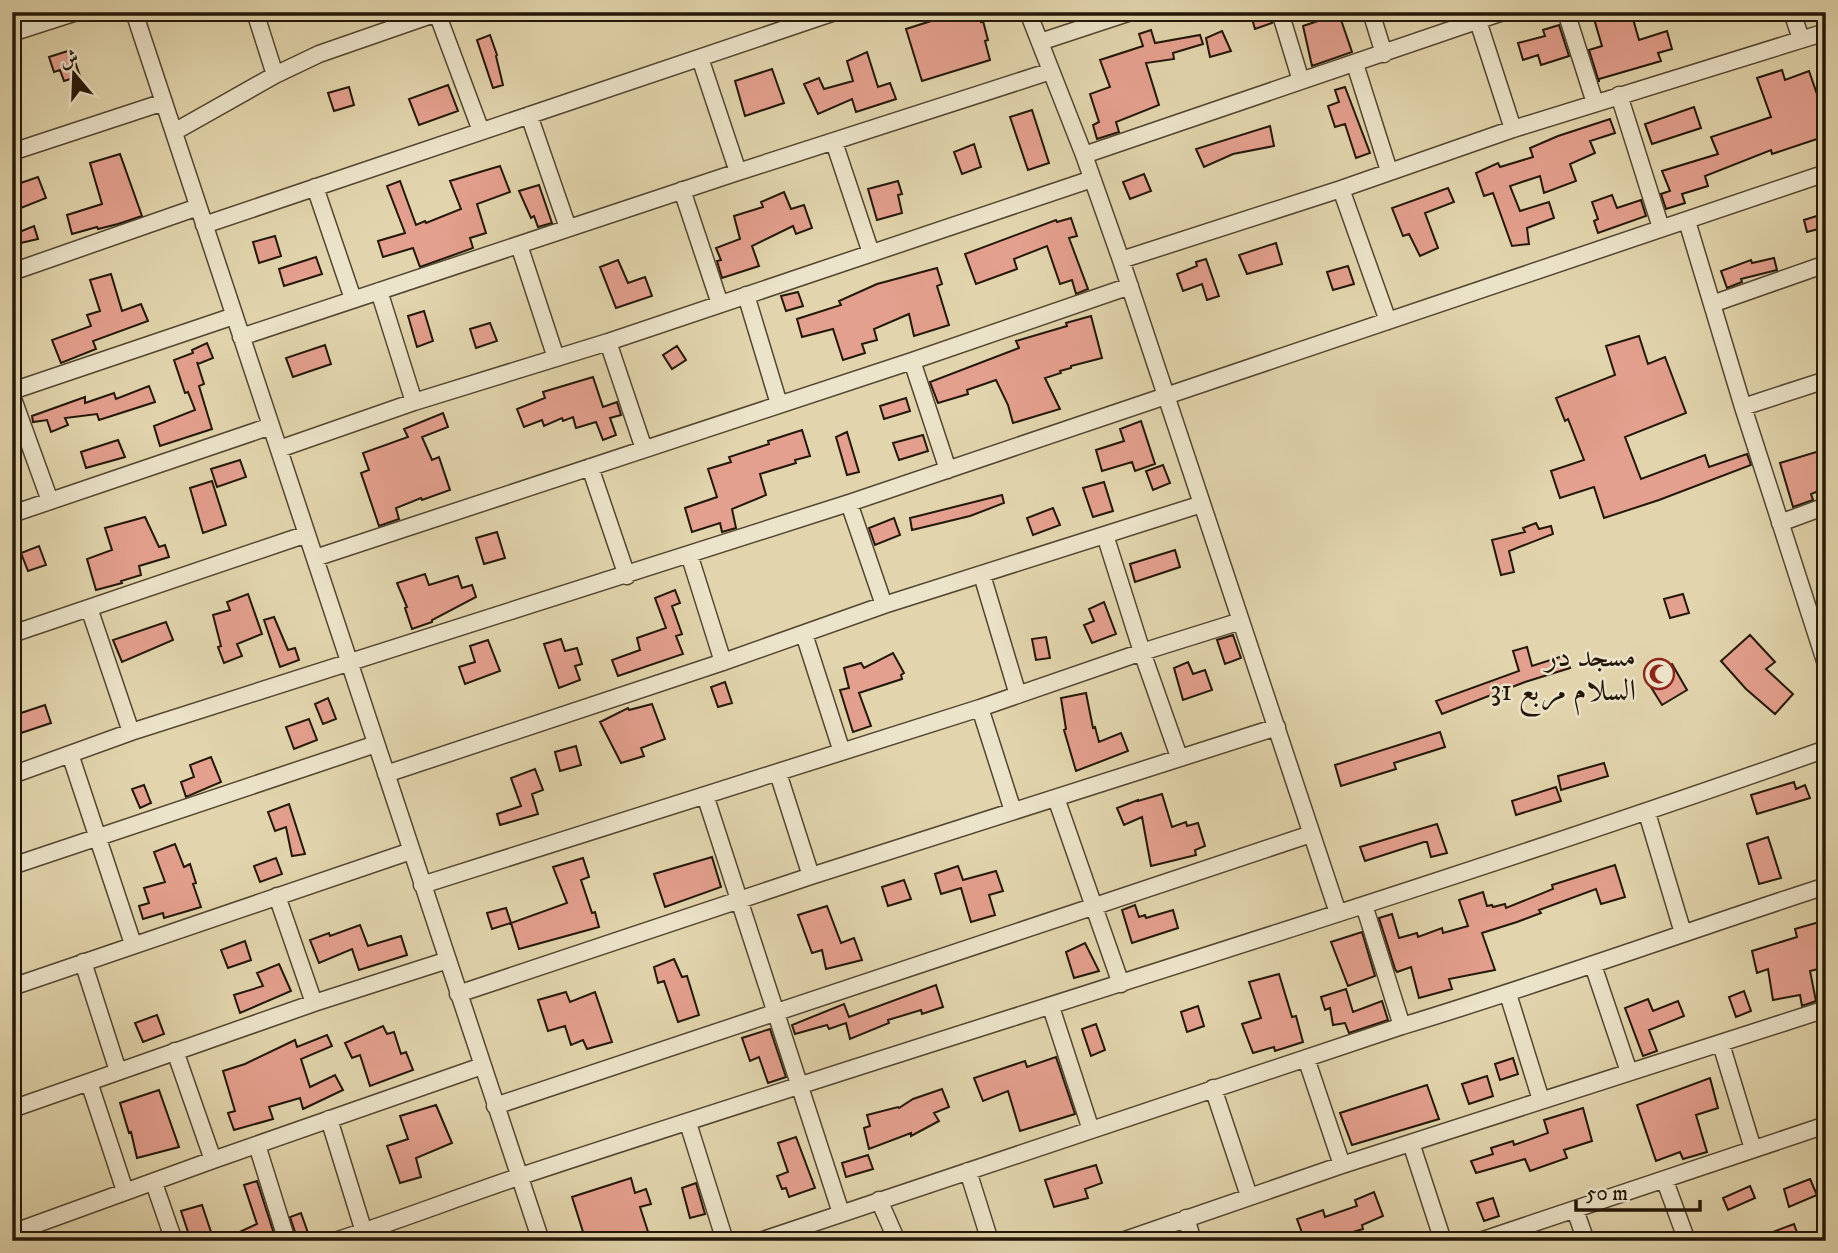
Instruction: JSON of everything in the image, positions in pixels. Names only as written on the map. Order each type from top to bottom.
[{"type":"street","points":[[12,33],[76,12]]},
{"type":"street","points":[[134,12],[541,1241]]},
{"type":"street","points":[[255,12],[275,75]]},
{"type":"street","points":[[204,225],[700,58],[790,19],[835,12]]},
{"type":"street","points":[[1028,12],[1122,260],[1338,913]]},
{"type":"street","points":[[1040,42],[1131,12]]},
{"type":"street","points":[[1280,12],[1301,81]]},
{"type":"street","points":[[1371,12],[1384,54]]},
{"type":"street","points":[[1084,155],[1503,12]]},
{"type":"street","points":[[1566,12],[1595,103]]},
{"type":"street","points":[[1792,12],[1801,40]]},
{"type":"street","points":[[174,132],[275,75],[357,40],[439,13],[481,131]]},
{"type":"street","points":[[1478,21],[1513,129]]},
{"type":"street","points":[[1122,260],[1619,95],[1801,40],[1824,37]]},
{"type":"street","points":[[700,58],[738,172]]},
{"type":"street","points":[[1355,64],[1389,171]]},
{"type":"street","points":[[241,337],[1051,71]]},
{"type":"street","points":[[1619,95],[1661,228]]},
{"type":"street","points":[[12,152],[164,102]]},
{"type":"street","points":[[529,115],[568,228]]},
{"type":"street","points":[[834,142],[871,253]]},
{"type":"street","points":[[12,775],[131,732],[849,503],[1826,173]]},
{"type":"street","points":[[279,449],[414,402],[608,342],[1092,179]]},
{"type":"street","points":[[315,187],[353,299]]},
{"type":"street","points":[[1341,189],[1388,321]]},
{"type":"street","points":[[682,190],[720,304]]},
{"type":"street","points":[[12,272],[198,207]]},
{"type":"street","points":[[1687,220],[1780,523],[1819,624],[1826,664]]},
{"type":"street","points":[[519,245],[556,358]]},
{"type":"street","points":[[1712,304],[1826,264]]},
{"type":"street","points":[[314,558],[912,361],[1130,286]]},
{"type":"street","points":[[379,291],[414,402]]},
{"type":"street","points":[[746,295],[779,404]]},
{"type":"street","points":[[50,501],[12,394],[234,316]]},
{"type":"street","points":[[608,342],[644,449]]},
{"type":"street","points":[[912,361],[948,470]]},
{"type":"street","points":[[1743,407],[1826,380]]},
{"type":"street","points":[[12,514],[271,426]]},
{"type":"street","points":[[590,467],[627,576]]},
{"type":"street","points":[[849,503],[884,605]]},
{"type":"street","points":[[386,774],[723,662],[884,605],[1202,504]]},
{"type":"street","points":[[1780,523],[1826,506]]},
{"type":"street","points":[[12,634],[307,534]]},
{"type":"street","points":[[1105,535],[1142,652],[1180,757]]},
{"type":"street","points":[[689,554],[723,662]]},
{"type":"street","points":[[982,575],[1018,695]]},
{"type":"street","points":[[89,608],[131,732]]},
{"type":"street","points":[[422,884],[778,773],[1241,621]]},
{"type":"street","points":[[804,634],[842,752]]},
{"type":"street","points":[[980,708],[1013,811]]},
{"type":"street","points":[[458,994],[811,876],[1277,727]]},
{"type":"street","points":[[12,866],[376,744]]},
{"type":"street","points":[[335,1241],[519,1177],[1647,813],[1826,749]]},
{"type":"street","points":[[71,754],[133,944]]},
{"type":"street","points":[[778,773],[811,876]]},
{"type":"street","points":[[705,796],[841,1213]]},
{"type":"street","points":[[1056,798],[1121,984]]},
{"type":"street","points":[[1647,813],[1683,933]]},
{"type":"street","points":[[495,1106],[1311,834]]},
{"type":"street","points":[[12,987],[411,851]]},
{"type":"street","points":[[760,1241],[791,1236],[841,1213],[879,1200],[1826,887]]},
{"type":"street","points":[[277,896],[314,1003]]},
{"type":"street","points":[[1364,905],[1402,1026]]},
{"type":"street","points":[[12,1109],[314,1003],[448,960]]},
{"type":"street","points":[[83,962],[118,1070]]},
{"type":"street","points":[[1593,965],[1629,1072]]},
{"type":"street","points":[[1508,994],[1541,1100]]},
{"type":"street","points":[[1051,1007],[1091,1130]]},
{"type":"street","points":[[1122,1241],[1342,1165],[1826,1009]]},
{"type":"street","points":[[1721,1044],[1753,1149]]},
{"type":"street","points":[[175,1051],[213,1160]]},
{"type":"street","points":[[1306,1058],[1342,1165]]},
{"type":"street","points":[[12,1233],[482,1066]]},
{"type":"street","points":[[89,1082],[125,1191]]},
{"type":"street","points":[[1213,1088],[1249,1196]]},
{"type":"street","points":[[329,1119],[363,1231]]},
{"type":"street","points":[[688,1123],[725,1241]]},
{"type":"street","points":[[1480,1241],[1826,1125]]},
{"type":"street","points":[[1411,1143],[1443,1241]]},
{"type":"street","points":[[257,1145],[287,1241]]},
{"type":"street","points":[[968,1171],[990,1241]]},
{"type":"street","points":[[1665,1181],[1687,1241]]},
{"type":"street","points":[[154,1183],[174,1241]]},
{"type":"street","points":[[879,1200],[897,1241]]},
{"type":"street","points":[[1575,1210],[1586,1241]]},
{"type":"street","points":[[1186,1218],[1193,1241]]},
{"type":"building","points":[[949,12],[978,12],[988,40],[985,41],[990,60],[922,81],[906,29],[950,15]]},
{"type":"building","points":[[1250,12],[1270,12],[1272,23],[1255,29]]},
{"type":"building","points":[[1592,12],[1631,12],[1639,40],[1667,31],[1672,49],[1658,53],[1661,61],[1599,79],[1599,82],[1589,50],[1602,46]]},
{"type":"building","points":[[1339,14],[1352,52],[1312,66],[1303,26]]},
{"type":"building","points":[[1559,25],[1569,56],[1541,65],[1538,55],[1523,60],[1518,43],[1545,36],[1543,30]]},
{"type":"building","points":[[1151,30],[1155,43],[1200,35],[1203,44],[1173,53],[1174,59],[1146,63],[1159,105],[1116,122],[1119,132],[1097,139],[1093,125],[1099,122],[1090,94],[1110,87],[1100,60],[1143,46],[1139,34]]},
{"type":"building","points":[[1222,31],[1231,51],[1210,57],[1206,38]]},
{"type":"building","points":[[490,35],[503,85],[493,88],[477,40]]},
{"type":"building","points":[[71,50],[80,76],[64,81],[60,70],[54,72],[49,57]]},
{"type":"building","points":[[867,52],[878,87],[890,83],[896,99],[856,112],[852,99],[818,114],[804,84],[819,78],[824,89],[853,81],[847,61]]},
{"type":"building","points":[[772,69],[784,103],[745,116],[735,81]]},
{"type":"building","points":[[1782,70],[1785,80],[1809,71],[1817,94],[1826,91],[1826,136],[1772,154],[1771,150],[1705,176],[1708,186],[1682,194],[1685,203],[1666,209],[1661,194],[1670,191],[1662,171],[1718,154],[1711,137],[1771,117],[1757,78]]},
{"type":"building","points":[[448,85],[458,111],[419,125],[409,99]]},
{"type":"building","points":[[349,87],[354,105],[334,111],[328,93]]},
{"type":"building","points":[[1345,87],[1370,153],[1356,158],[1345,124],[1335,127],[1328,106],[1339,102],[1335,90]]},
{"type":"building","points":[[1694,107],[1701,128],[1652,144],[1645,124]]},
{"type":"building","points":[[1032,110],[1049,163],[1028,170],[1010,117]]},
{"type":"building","points":[[1610,119],[1615,133],[1590,141],[1595,153],[1570,164],[1576,181],[1544,193],[1540,176],[1510,186],[1520,211],[1549,202],[1554,218],[1527,228],[1529,244],[1512,246],[1493,193],[1484,196],[1476,173],[1498,163],[1500,167],[1533,157],[1530,148]]},
{"type":"building","points":[[1270,126],[1274,146],[1233,154],[1204,167],[1196,149]]},
{"type":"building","points":[[974,144],[981,167],[962,174],[954,152]]},
{"type":"building","points":[[120,154],[142,216],[72,234],[67,215],[102,204],[90,163]]},
{"type":"building","points":[[500,166],[510,192],[477,204],[486,233],[470,238],[473,248],[420,267],[413,248],[383,257],[378,241],[405,233],[387,186],[400,181],[416,225],[461,209],[450,181]]},
{"type":"building","points":[[1144,174],[1151,191],[1130,199],[1123,182]]},
{"type":"building","points":[[38,177],[46,198],[21,208],[19,202],[12,204],[12,186]]},
{"type":"building","points":[[898,181],[902,194],[898,195],[902,213],[877,220],[868,189]]},
{"type":"building","points":[[539,185],[552,223],[538,227],[519,191]]},
{"type":"building","points":[[1448,188],[1454,202],[1425,213],[1438,248],[1420,256],[1409,234],[1403,236],[1392,208]]},
{"type":"building","points":[[784,192],[791,209],[804,205],[812,228],[796,234],[793,226],[752,246],[759,266],[722,278],[717,261],[721,260],[716,248],[740,239],[734,216],[763,207],[761,202]]},
{"type":"building","points":[[1612,195],[1617,208],[1641,200],[1646,216],[1598,233],[1594,221],[1598,219],[1592,202]]},
{"type":"building","points":[[1826,213],[1826,227],[1807,232],[1804,220]]},
{"type":"building","points":[[1071,218],[1077,236],[1069,238],[1088,289],[1076,294],[1072,280],[1060,284],[1047,246],[1014,259],[1017,269],[976,284],[965,254],[1056,220],[1057,222]]},
{"type":"building","points":[[34,226],[38,239],[12,245],[12,235]]},
{"type":"building","points":[[275,236],[281,256],[259,263],[253,242]]},
{"type":"building","points":[[1276,243],[1282,264],[1247,274],[1239,255]]},
{"type":"building","points":[[316,257],[322,274],[284,286],[279,269]]},
{"type":"building","points":[[1774,258],[1777,270],[1741,279],[1742,282],[1727,288],[1721,271],[1751,260],[1752,263]]},
{"type":"building","points":[[1206,259],[1219,296],[1207,300],[1202,284],[1183,291],[1177,274]]},
{"type":"building","points":[[618,260],[628,283],[645,277],[652,296],[616,308],[600,267]]},
{"type":"building","points":[[1348,266],[1354,284],[1333,290],[1327,272]]},
{"type":"building","points":[[937,268],[942,284],[937,286],[949,325],[914,336],[909,314],[874,329],[877,340],[862,344],[865,353],[843,360],[833,329],[802,337],[797,319],[841,305],[839,301],[877,284]]},
{"type":"building","points":[[111,274],[122,311],[141,304],[148,321],[93,341],[96,349],[61,363],[52,340],[91,326],[87,315],[100,311],[90,280]]},
{"type":"building","points":[[798,292],[803,306],[786,311],[781,296]]},
{"type":"building","points":[[424,311],[433,341],[417,347],[408,316]]},
{"type":"building","points":[[1091,316],[1102,358],[1071,366],[1060,371],[1061,373],[1045,378],[1060,409],[1013,423],[996,380],[967,390],[968,394],[938,403],[930,382],[1019,348],[1016,341]]},
{"type":"building","points":[[490,323],[497,341],[476,348],[470,329]]},
{"type":"building","points":[[1639,336],[1648,364],[1665,357],[1686,413],[1625,437],[1641,479],[1705,455],[1709,467],[1747,454],[1751,465],[1604,518],[1594,487],[1560,498],[1551,471],[1584,460],[1568,419],[1565,421],[1556,398],[1615,375],[1606,346]]},
{"type":"building","points":[[207,343],[213,358],[198,364],[197,362],[204,384],[199,386],[212,429],[160,446],[154,426],[195,410],[188,392],[185,393],[174,360],[193,353],[192,350]]},
{"type":"building","points":[[325,345],[331,364],[293,377],[286,358]]},
{"type":"building","points":[[677,346],[686,360],[672,369],[663,355]]},
{"type":"building","points":[[593,377],[603,407],[617,402],[621,415],[610,418],[616,435],[603,440],[596,422],[576,428],[573,417],[563,421],[562,418],[544,426],[542,420],[524,427],[517,409],[545,398],[543,392]]},
{"type":"building","points":[[149,386],[155,402],[99,420],[97,414],[65,418],[68,425],[51,432],[47,420],[33,422],[32,416],[85,397],[85,403],[114,393],[116,399]]},
{"type":"building","points":[[906,398],[910,411],[884,419],[880,406]]},
{"type":"building","points":[[443,413],[448,427],[422,437],[432,460],[439,457],[450,490],[396,508],[399,519],[379,526],[361,473],[369,470],[363,453],[408,437],[404,429]]},
{"type":"building","points":[[1141,421],[1155,464],[1135,471],[1132,462],[1102,471],[1096,450],[1124,441],[1120,429]]},
{"type":"building","points":[[802,430],[810,456],[760,474],[766,495],[732,509],[736,528],[722,532],[720,523],[692,532],[685,508],[717,497],[708,469],[731,462],[729,457]]},
{"type":"building","points":[[847,432],[859,472],[847,475],[836,437]]},
{"type":"building","points":[[923,435],[928,451],[899,460],[893,443]]},
{"type":"building","points":[[118,440],[125,457],[86,468],[81,452]]},
{"type":"building","points":[[1826,449],[1826,488],[1811,494],[1813,500],[1793,507],[1780,463]]},
{"type":"building","points":[[240,460],[246,477],[217,487],[211,469]]},
{"type":"building","points":[[1163,465],[1170,483],[1153,490],[1146,471]]},
{"type":"building","points":[[212,481],[226,525],[203,533],[190,488]]},
{"type":"building","points":[[1104,482],[1113,511],[1093,517],[1083,488]]},
{"type":"building","points":[[1002,495],[1004,503],[970,516],[912,530],[910,518]]},
{"type":"building","points":[[1053,508],[1060,525],[1033,535],[1027,518]]},
{"type":"building","points":[[145,517],[159,547],[165,545],[169,557],[139,566],[141,575],[96,590],[87,559],[112,550],[105,528]]},
{"type":"building","points":[[894,518],[900,535],[875,545],[869,528]]},
{"type":"building","points":[[1536,523],[1539,529],[1551,526],[1553,534],[1509,551],[1514,572],[1501,575],[1492,540],[1525,532],[1523,528]]},
{"type":"building","points":[[497,532],[505,558],[484,564],[476,538]]},
{"type":"building","points":[[39,546],[46,565],[28,571],[21,553]]},
{"type":"building","points":[[1175,550],[1180,567],[1135,582],[1130,564]]},
{"type":"building","points":[[425,574],[429,585],[458,576],[462,588],[472,585],[476,597],[432,622],[412,629],[397,583]]},
{"type":"building","points":[[675,590],[680,603],[672,606],[682,634],[676,636],[683,654],[618,676],[612,660],[640,650],[637,638],[666,628],[655,598]]},
{"type":"building","points":[[248,594],[262,634],[237,644],[242,656],[224,663],[218,647],[221,646],[213,615],[230,610],[227,602]]},
{"type":"building","points":[[1683,594],[1689,613],[1670,618],[1664,599]]},
{"type":"building","points":[[1104,602],[1116,634],[1092,643],[1084,625],[1094,621],[1089,609]]},
{"type":"building","points":[[274,617],[288,650],[295,648],[299,660],[280,667],[264,620]]},
{"type":"building","points":[[166,622],[173,640],[122,662],[113,640]]},
{"type":"building","points":[[1233,635],[1241,658],[1225,664],[1217,640]]},
{"type":"building","points":[[1750,635],[1775,662],[1766,669],[1793,694],[1775,714],[1746,689],[1721,661]]},
{"type":"building","points":[[1046,637],[1050,658],[1036,660],[1032,639]]},
{"type":"building","points":[[561,639],[565,651],[577,648],[582,664],[575,666],[580,680],[559,688],[544,644]]},
{"type":"building","points":[[488,640],[500,671],[465,684],[459,667],[475,662],[470,646]]},
{"type":"building","points":[[1527,647],[1532,666],[1566,655],[1570,668],[1442,714],[1436,701],[1519,671],[1513,651]]},
{"type":"building","points":[[893,653],[904,673],[901,675],[902,679],[859,693],[871,726],[853,732],[840,690],[849,688],[844,668],[861,663],[864,668]]},
{"type":"building","points":[[1188,662],[1193,674],[1205,670],[1212,690],[1183,700],[1174,668]]},
{"type":"building","points":[[1672,664],[1687,690],[1662,705],[1646,679]]},
{"type":"building","points":[[725,682],[732,703],[718,707],[711,687]]},
{"type":"building","points":[[1086,693],[1093,728],[1095,727],[1099,742],[1121,733],[1128,751],[1076,771],[1064,730],[1061,698]]},
{"type":"building","points":[[328,698],[336,719],[323,724],[315,704]]},
{"type":"building","points":[[652,704],[665,739],[641,748],[644,756],[621,763],[600,722],[628,708],[629,710]]},
{"type":"building","points":[[45,705],[51,723],[18,734],[12,716]]},
{"type":"building","points":[[309,719],[317,740],[294,749],[286,727]]},
{"type":"building","points":[[1440,732],[1445,747],[1394,763],[1396,769],[1341,786],[1335,765]]},
{"type":"building","points":[[576,746],[581,765],[560,771],[555,752]]},
{"type":"building","points":[[211,757],[221,782],[186,797],[181,782],[194,777],[190,765]]},
{"type":"building","points":[[1604,763],[1608,776],[1561,790],[1558,776]]},
{"type":"building","points":[[535,769],[543,790],[532,794],[538,814],[500,825],[497,814],[521,806],[511,778]]},
{"type":"building","points":[[1794,782],[1796,789],[1805,785],[1810,798],[1757,814],[1751,795]]},
{"type":"building","points":[[144,785],[151,803],[140,808],[132,789]]},
{"type":"building","points":[[1556,787],[1561,801],[1516,815],[1512,801]]},
{"type":"building","points":[[1162,794],[1172,827],[1186,822],[1187,826],[1198,823],[1205,846],[1195,850],[1196,855],[1151,866],[1142,817],[1124,825],[1117,808]]},
{"type":"building","points":[[289,804],[305,854],[292,856],[286,827],[275,831],[268,812]]},
{"type":"building","points":[[1437,824],[1447,853],[1431,857],[1427,842],[1424,842],[1365,861],[1360,847]]},
{"type":"building","points":[[1768,837],[1781,878],[1759,884],[1747,844]]},
{"type":"building","points":[[175,844],[184,867],[190,864],[201,907],[164,918],[163,913],[143,919],[139,906],[149,903],[144,888],[165,882],[154,852]]},
{"type":"building","points":[[712,857],[721,887],[665,907],[654,874]]},
{"type":"building","points":[[276,858],[282,874],[260,882],[254,866]]},
{"type":"building","points":[[583,858],[589,877],[581,880],[599,927],[519,949],[511,923],[567,903],[553,867]]},
{"type":"building","points":[[1615,865],[1625,897],[1601,904],[1596,889],[1539,910],[1541,913],[1482,933],[1495,970],[1449,979],[1452,989],[1419,998],[1411,967],[1397,972],[1395,969],[1379,918],[1392,914],[1399,938],[1417,933],[1418,937],[1442,928],[1443,933],[1468,926],[1459,900],[1483,892],[1487,906],[1505,904],[1506,908],[1553,889],[1552,885]]},
{"type":"building","points":[[958,866],[963,880],[996,871],[1003,891],[989,895],[995,915],[971,922],[961,888],[941,894],[935,874]]},
{"type":"building","points":[[904,880],[911,899],[888,906],[882,887]]},
{"type":"building","points":[[1135,905],[1139,917],[1145,915],[1146,918],[1173,910],[1178,928],[1132,943],[1122,910]]},
{"type":"building","points":[[827,906],[841,943],[854,938],[862,960],[826,969],[822,950],[812,953],[798,915]]},
{"type":"building","points":[[506,908],[511,923],[492,929],[487,913]]},
{"type":"building","points":[[1826,920],[1826,967],[1810,971],[1816,1001],[1802,1006],[1800,995],[1773,1000],[1768,969],[1757,973],[1752,951],[1797,937],[1795,929]]},
{"type":"building","points":[[360,925],[368,946],[401,936],[407,955],[359,970],[352,949],[319,963],[310,940]]},
{"type":"building","points":[[1362,932],[1375,976],[1348,986],[1331,942]]},
{"type":"building","points":[[245,941],[251,960],[228,968],[221,950]]},
{"type":"building","points":[[1085,943],[1099,971],[1074,978],[1066,952]]},
{"type":"building","points":[[674,959],[682,977],[687,976],[699,1015],[678,1022],[664,981],[658,983],[654,967]]},
{"type":"building","points":[[279,964],[291,991],[240,1013],[234,995],[263,986],[257,973]]},
{"type":"building","points":[[1279,974],[1303,1042],[1275,1051],[1274,1047],[1253,1053],[1242,1024],[1261,1018],[1249,982]]},
{"type":"building","points":[[936,985],[943,1007],[922,1014],[921,1010],[888,1020],[889,1023],[850,1039],[846,1023],[829,1029],[827,1025],[795,1034],[792,1025],[844,1004],[849,1017]]},
{"type":"building","points":[[1346,989],[1353,1012],[1382,1001],[1388,1020],[1349,1033],[1345,1023],[1333,1025],[1330,1008],[1325,1010],[1321,997]]},
{"type":"building","points":[[1744,991],[1751,1011],[1736,1017],[1729,997]]},
{"type":"building","points":[[566,992],[570,1002],[595,992],[612,1042],[587,1049],[583,1040],[571,1045],[565,1026],[548,1031],[538,1000]]},
{"type":"building","points":[[1648,999],[1653,1011],[1678,1001],[1684,1016],[1649,1030],[1657,1051],[1643,1056],[1625,1008]]},
{"type":"building","points":[[1198,1006],[1204,1026],[1187,1032],[1181,1012]]},
{"type":"building","points":[[157,1015],[164,1034],[143,1042],[135,1023]]},
{"type":"building","points":[[1096,1024],[1105,1050],[1091,1056],[1082,1029]]},
{"type":"building","points":[[383,1026],[387,1034],[394,1032],[401,1054],[406,1052],[413,1070],[370,1086],[360,1055],[352,1058],[345,1043]]},
{"type":"building","points":[[770,1029],[786,1077],[768,1083],[759,1057],[750,1061],[742,1038]]},
{"type":"building","points":[[327,1035],[332,1046],[301,1059],[310,1087],[335,1075],[343,1090],[303,1109],[300,1098],[269,1107],[273,1119],[234,1130],[228,1113],[235,1111],[223,1071],[245,1064],[295,1040],[297,1047]]},
{"type":"building","points":[[1056,1057],[1075,1114],[1020,1131],[1008,1091],[983,1101],[974,1078],[1025,1061],[1027,1067]]},
{"type":"building","points":[[1513,1058],[1518,1074],[1500,1080],[1495,1064]]},
{"type":"building","points":[[1487,1076],[1493,1096],[1469,1104],[1462,1084]]},
{"type":"building","points":[[1710,1078],[1718,1108],[1696,1115],[1707,1152],[1683,1159],[1680,1152],[1656,1161],[1637,1105]]},
{"type":"building","points":[[1427,1085],[1439,1119],[1352,1145],[1340,1113]]},
{"type":"building","points":[[942,1089],[949,1107],[934,1113],[939,1121],[911,1136],[911,1133],[869,1149],[864,1128],[870,1126],[867,1115],[899,1108],[913,1099]]},
{"type":"building","points":[[159,1090],[179,1147],[137,1158],[120,1103]]},
{"type":"building","points":[[436,1105],[452,1143],[416,1158],[421,1177],[400,1183],[387,1146],[408,1139],[400,1116]]},
{"type":"building","points":[[1583,1108],[1592,1141],[1564,1150],[1567,1158],[1530,1171],[1525,1159],[1476,1173],[1471,1161],[1493,1154],[1491,1148],[1513,1141],[1514,1145],[1548,1133],[1544,1120]]},
{"type":"building","points":[[796,1137],[815,1188],[789,1197],[786,1188],[782,1189],[777,1176],[788,1172],[778,1143]]},
{"type":"building","points":[[868,1155],[873,1169],[846,1177],[842,1163]]},
{"type":"building","points":[[1096,1165],[1102,1183],[1085,1189],[1088,1198],[1054,1207],[1045,1180]]},
{"type":"building","points":[[631,1178],[635,1193],[646,1189],[651,1204],[640,1207],[651,1241],[590,1241],[588,1234],[584,1235],[572,1197]]},
{"type":"building","points":[[1810,1179],[1817,1195],[1789,1207],[1784,1189]]},
{"type":"building","points":[[257,1181],[276,1240],[220,1241],[257,1224],[244,1185]]},
{"type":"building","points":[[696,1183],[705,1214],[690,1218],[682,1188]]},
{"type":"building","points":[[1750,1186],[1755,1198],[1728,1210],[1723,1198]]},
{"type":"building","points":[[1374,1192],[1383,1216],[1362,1225],[1363,1229],[1333,1238],[1334,1241],[1305,1241],[1297,1219],[1323,1210],[1325,1217],[1357,1206],[1355,1200]]},
{"type":"building","points":[[1493,1198],[1499,1216],[1484,1221],[1477,1203]]},
{"type":"building","points":[[202,1205],[214,1241],[191,1241],[181,1211]]},
{"type":"building","points":[[301,1213],[308,1233],[297,1238],[290,1217]]},
{"type":"building","points":[[1794,1224],[1800,1241],[1754,1241],[1754,1239]]},
{"type":"place","name":"مسجد در السلام مربع 31","points":[[1659,674]]}]
